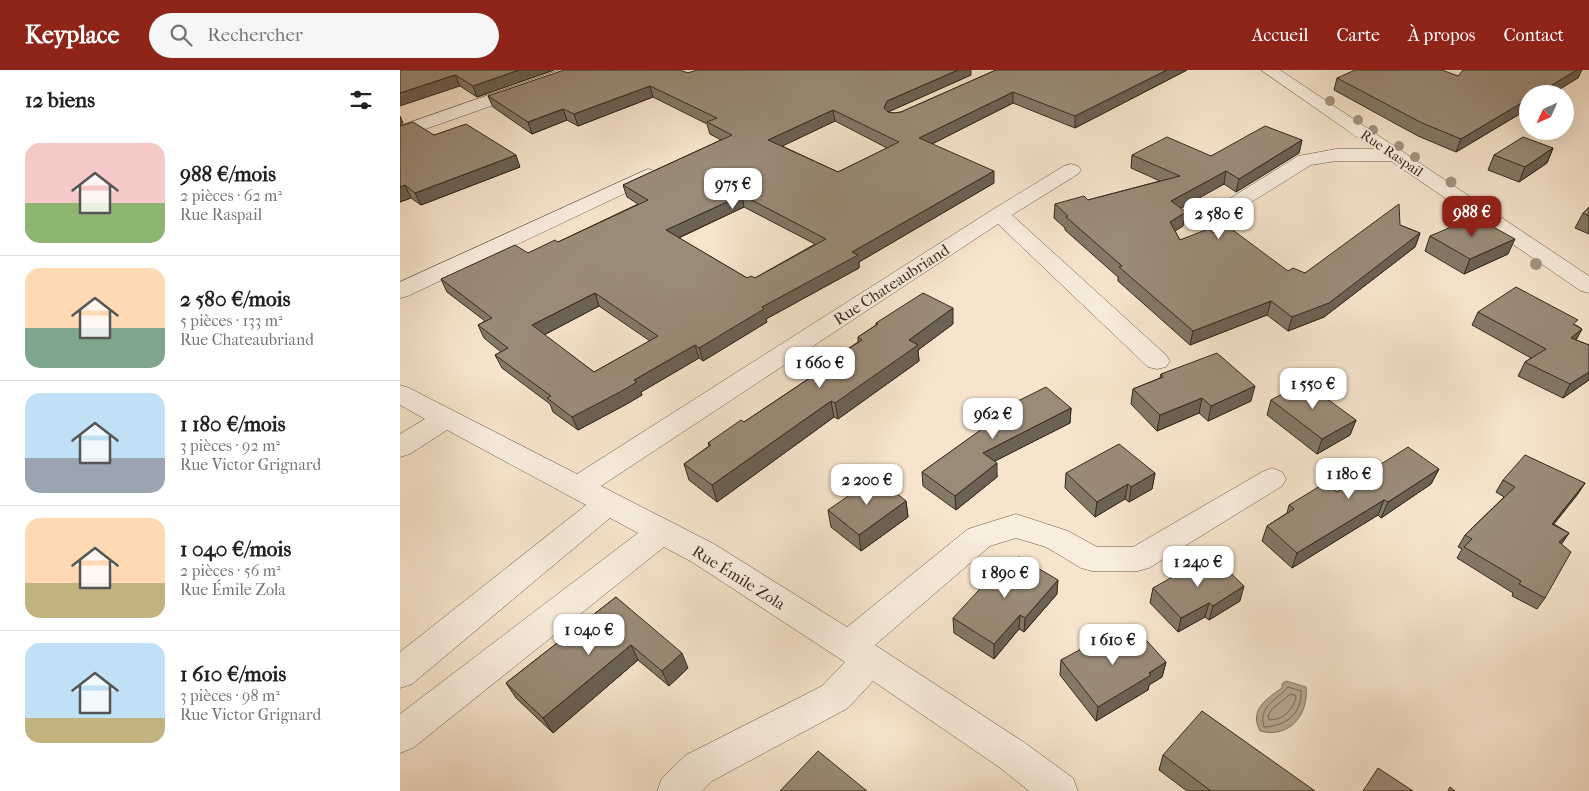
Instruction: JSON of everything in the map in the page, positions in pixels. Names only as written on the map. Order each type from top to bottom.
[{"type":"street","points":[[400,132],[576,70]]},
{"type":"street","name":"Rue Raspail","points":[[1269,70],[1589,286]]},
{"type":"street","points":[[1204,223],[1305,160],[1336,155],[1394,155]]},
{"type":"street","name":"Rue Chateaubriand","points":[[577,488],[999,214],[1070,170]]},
{"type":"street","points":[[400,291],[648,174]]},
{"type":"street","points":[[999,214],[1157,361]]},
{"type":"street","name":"Rue Émile Zola","points":[[400,394],[702,553],[860,653],[1012,755],[1059,791]]},
{"type":"street","points":[[400,446],[445,418]]},
{"type":"street","points":[[676,791],[699,768],[835,697],[860,653],[979,537],[1016,526],[1057,539],[1092,559],[1138,559],[1272,478]]},
{"type":"street","points":[[400,674],[607,504]]},
{"type":"street","points":[[400,736],[660,532]]},
{"type":"water","points":[[1286,681],[1306,687],[1306,697],[1301,715],[1289,728],[1271,733],[1260,731],[1257,724],[1258,711],[1270,696],[1282,688],[1282,684]]},
{"type":"building","points":[[400,70],[519,70],[473,86],[455,75],[400,93]]},
{"type":"building","points":[[564,70],[680,70],[688,73],[697,70],[958,70],[887,101],[884,108],[888,112],[894,113],[901,112],[996,70],[1167,70],[1075,116],[1013,92],[919,138],[994,171],[852,252],[858,255],[762,307],[764,309],[699,348],[695,345],[634,380],[637,382],[620,392],[572,417],[547,398],[551,396],[495,355],[508,348],[478,325],[492,318],[441,279],[515,245],[528,253],[555,240],[558,242],[648,200],[623,185],[732,135],[707,122],[717,118],[650,86],[574,114],[563,109],[528,122],[488,96]],"holes":[[[833,110],[899,142],[838,172],[768,140]],[[742,195],[826,239],[755,278],[751,276],[747,278],[666,230]],[[595,293],[658,336],[594,372],[532,325]]]},
{"type":"building","points":[[1355,70],[1442,70],[1458,76],[1463,70],[1577,70],[1552,85],[1519,85],[1519,104],[1461,139],[1422,123],[1337,78]]},
{"type":"building","points":[[413,122],[434,135],[466,124],[516,155],[415,193],[405,185],[400,187],[400,126]]},
{"type":"building","points":[[1265,126],[1302,140],[1239,179],[1226,171],[1171,201],[1186,212],[1170,222],[1180,240],[1208,229],[1214,233],[1230,228],[1288,271],[1293,268],[1305,273],[1399,204],[1400,225],[1420,233],[1329,303],[1292,317],[1271,301],[1193,331],[1119,267],[1122,266],[1066,217],[1068,216],[1055,204],[1084,196],[1088,200],[1180,176],[1132,155],[1167,137],[1211,156]]},
{"type":"building","points":[[1519,139],[1531,140],[1553,148],[1525,167],[1494,155]]},
{"type":"building","points":[[1589,207],[1589,216],[1583,213]]},
{"type":"building","points":[[1475,217],[1515,239],[1470,259],[1430,236]]},
{"type":"building","points":[[1516,287],[1578,320],[1573,324],[1582,329],[1571,338],[1589,345],[1589,372],[1570,384],[1525,362],[1546,349],[1478,312]]},
{"type":"building","points":[[923,293],[953,308],[909,340],[918,345],[835,403],[831,401],[712,485],[684,464],[711,445],[708,443],[741,420],[744,422],[825,368],[822,366],[862,340],[858,337],[878,324],[876,323]]},
{"type":"building","points":[[1217,353],[1255,386],[1211,406],[1202,398],[1160,415],[1133,389],[1163,377],[1161,374]]},
{"type":"building","points":[[1304,382],[1356,420],[1322,439],[1271,400]]},
{"type":"building","points":[[1046,387],[1071,408],[983,453],[997,463],[955,496],[922,472],[989,424],[984,418]]},
{"type":"building","points":[[1119,444],[1155,473],[1131,487],[1128,484],[1097,502],[1066,473]]},
{"type":"building","points":[[1408,447],[1439,469],[1388,502],[1384,500],[1297,553],[1267,526],[1294,509],[1289,505],[1325,483],[1337,492]]},
{"type":"building","points":[[1525,455],[1585,483],[1552,524],[1569,533],[1559,542],[1571,552],[1545,598],[1519,584],[1521,581],[1464,547],[1472,539],[1465,535],[1515,487],[1503,480]]},
{"type":"building","points":[[876,477],[906,501],[859,535],[828,510]]},
{"type":"building","points":[[1019,557],[1058,580],[1025,618],[1020,615],[994,644],[953,618],[1002,565]]},
{"type":"building","points":[[1217,560],[1244,586],[1213,606],[1209,603],[1181,618],[1153,588],[1197,563],[1202,569]]},
{"type":"building","points":[[616,597],[682,653],[662,671],[631,645],[543,718],[506,683]]},
{"type":"building","points":[[1138,631],[1166,662],[1149,673],[1151,675],[1098,707],[1061,660],[1092,643],[1094,645],[1116,634],[1121,640]]},
{"type":"building","points":[[1202,711],[1315,791],[1211,791],[1163,755]]},
{"type":"building","points":[[818,751],[867,791],[780,791]]},
{"type":"building","points":[[1378,768],[1413,791],[1363,791]]}]
